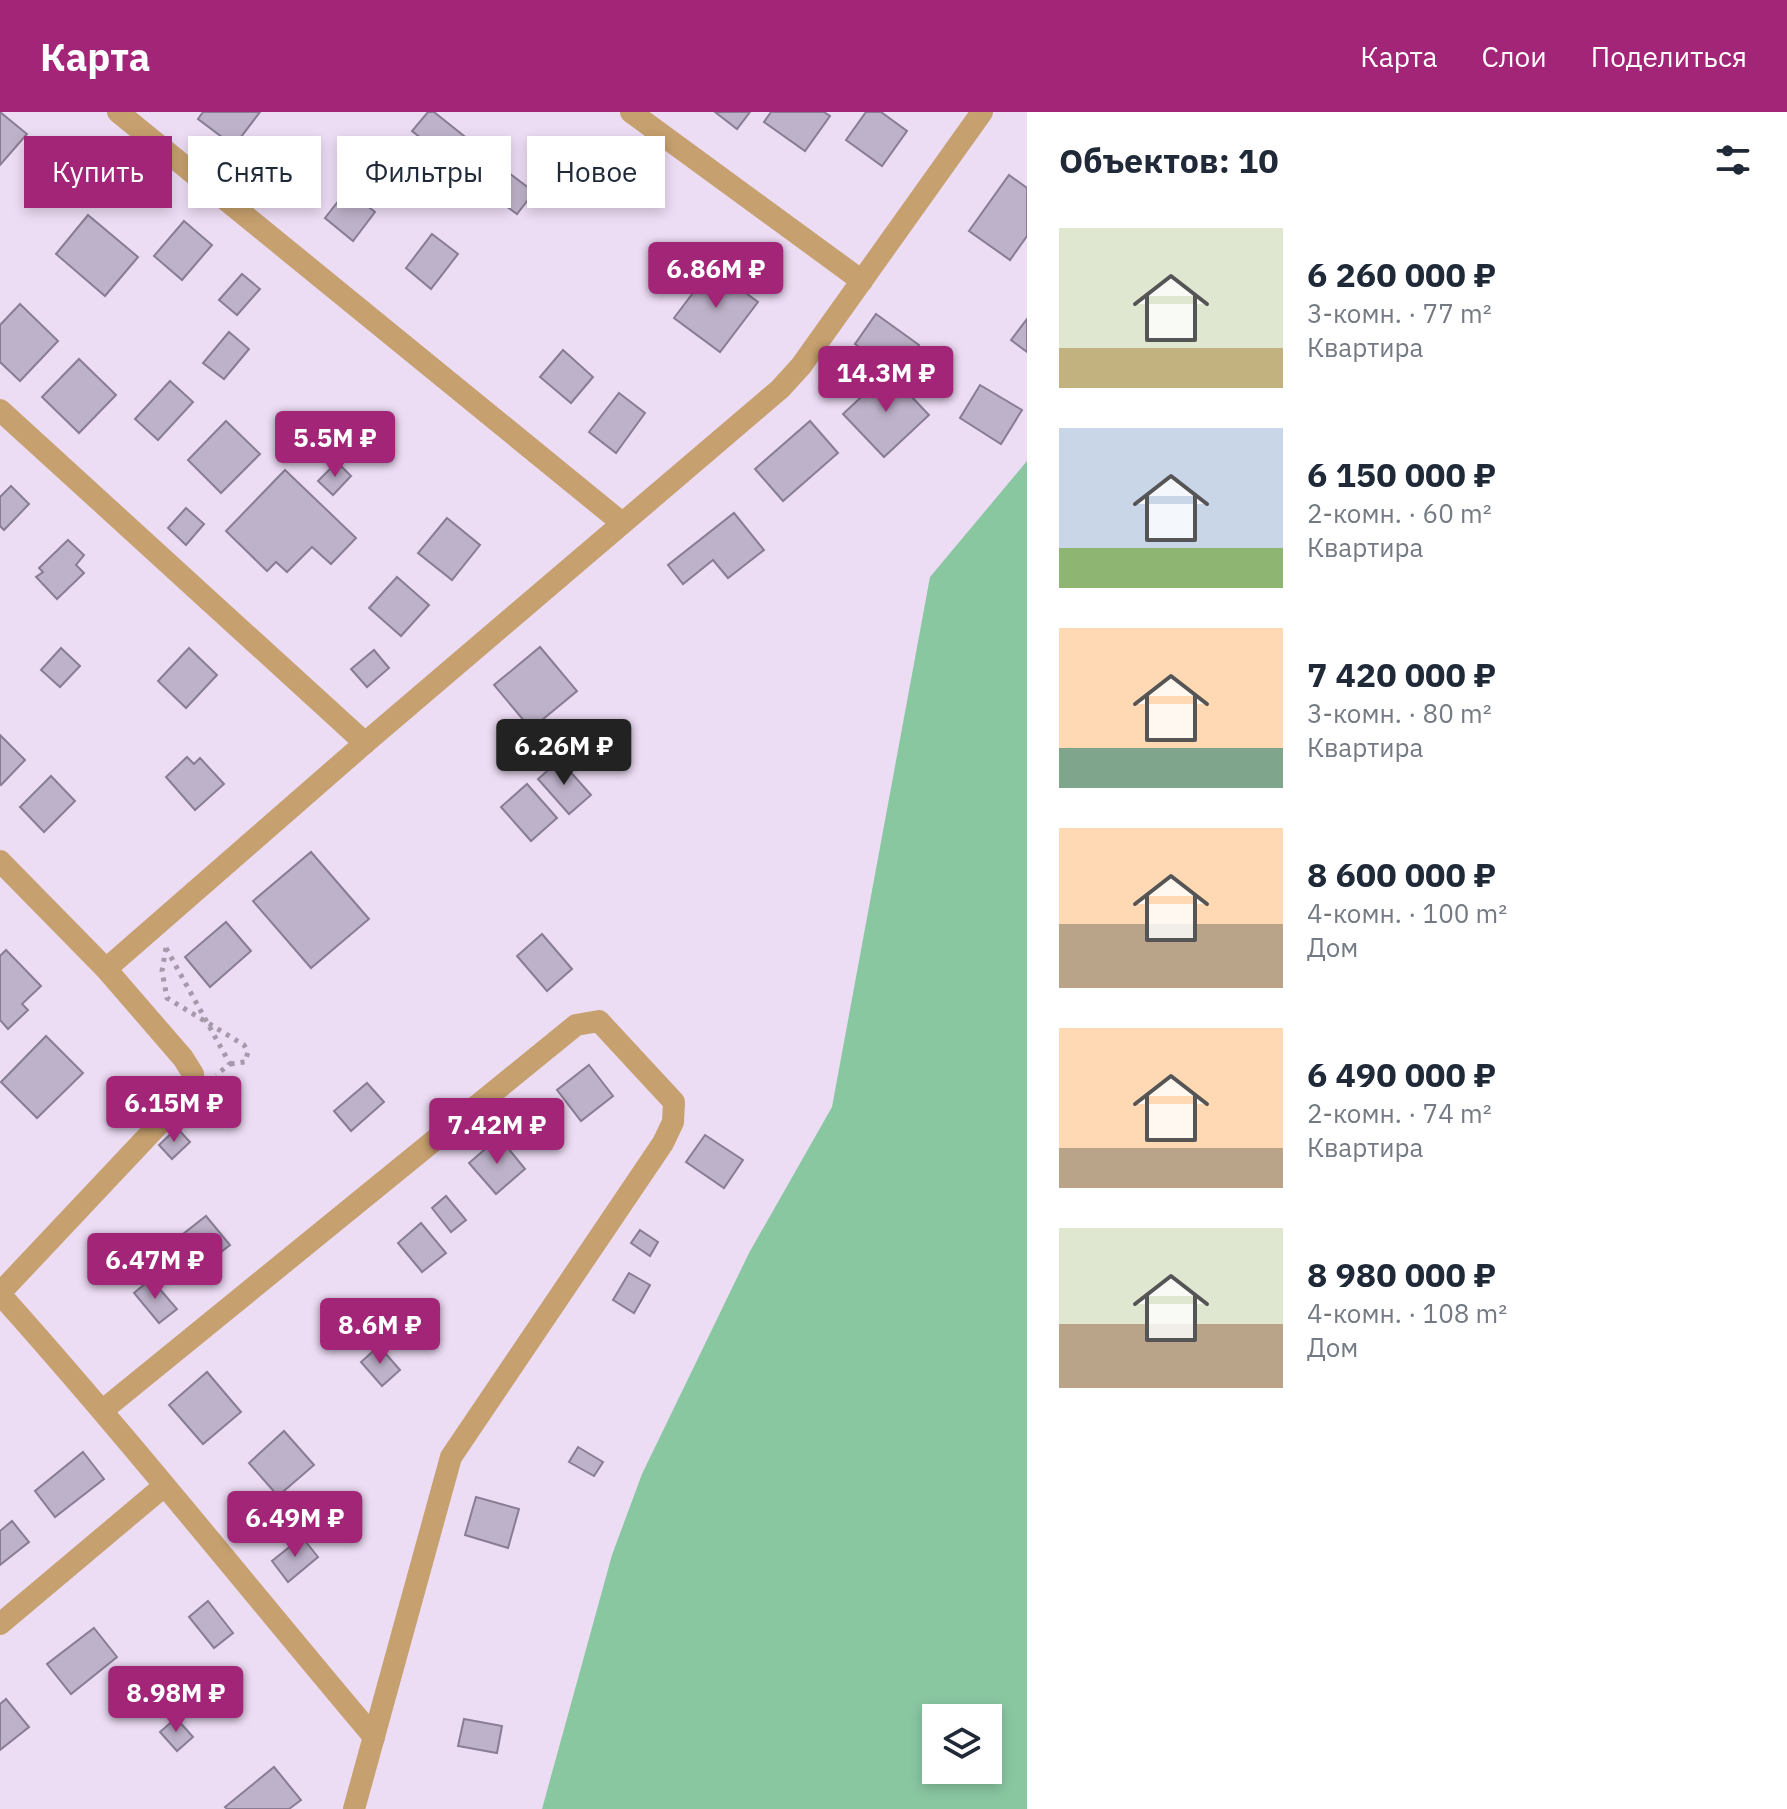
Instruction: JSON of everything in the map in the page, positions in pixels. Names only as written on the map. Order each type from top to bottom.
[{"type":"street","points":[[118,112],[622,523]]},
{"type":"street","points":[[631,112],[862,281]]},
{"type":"street","points":[[106,969],[780,389],[801,366],[982,112]]},
{"type":"street","points":[[0,410],[365,743]]},
{"type":"street","points":[[0,861],[106,969],[183,1058],[193,1074],[194,1087],[0,1294],[103,1410],[163,1487],[374,1737]]},
{"type":"street","points":[[103,1410],[576,1025],[599,1021],[674,1102],[673,1122],[663,1143],[451,1457],[354,1809]]},
{"type":"street","points":[[0,1624],[163,1487]]},
{"type":"path","points":[[155,926],[230,1064]]},
{"type":"path","points":[[166,947],[162,971],[167,998],[244,1045],[248,1052],[245,1062],[230,1064],[194,1087]]},
{"type":"green space","points":[[1027,461],[1027,1809],[542,1809],[612,1555],[642,1474],[749,1253],[832,1107],[930,577]]},
{"type":"building","points":[[0,112],[27,134],[0,165]]},
{"type":"building","points":[[203,112],[260,112],[242,136],[221,136],[198,119]]},
{"type":"building","points":[[428,112],[434,112],[464,136],[418,136],[412,131]]},
{"type":"building","points":[[715,112],[750,112],[737,129]]},
{"type":"building","points":[[771,112],[824,112],[830,116],[805,151],[764,122]]},
{"type":"building","points":[[866,112],[881,112],[907,131],[882,166],[846,140]]},
{"type":"building","points":[[511,175],[527,187],[527,201],[517,214],[509,208]]},
{"type":"building","points":[[1009,175],[1027,188],[1027,236],[1010,260],[969,231]]},
{"type":"building","points":[[337,203],[337,208],[370,208],[375,212],[353,241],[325,218]]},
{"type":"building","points":[[88,215],[138,257],[105,296],[56,254]]},
{"type":"building","points":[[184,221],[212,245],[182,280],[154,256]]},
{"type":"building","points":[[432,234],[458,254],[431,289],[406,268]]},
{"type":"building","points":[[712,268],[758,302],[720,352],[674,318]]},
{"type":"building","points":[[242,274],[260,289],[237,315],[219,300]]},
{"type":"building","points":[[20,304],[58,341],[20,381],[0,362],[0,325]]},
{"type":"building","points":[[876,314],[919,345],[898,375],[855,344]]},
{"type":"building","points":[[1027,319],[1027,352],[1011,340]]},
{"type":"building","points":[[229,332],[249,349],[224,379],[203,363]]},
{"type":"building","points":[[563,350],[593,377],[571,403],[540,377]]},
{"type":"building","points":[[79,359],[116,395],[79,433],[42,397]]},
{"type":"building","points":[[888,372],[929,415],[884,457],[843,414]]},
{"type":"building","points":[[170,381],[193,402],[158,440],[135,419]]},
{"type":"building","points":[[980,385],[1022,410],[1001,444],[960,418]]},
{"type":"building","points":[[619,393],[645,413],[616,453],[589,432]]},
{"type":"building","points":[[226,421],[260,454],[221,493],[188,460]]},
{"type":"building","points":[[810,421],[838,453],[783,501],[755,469]]},
{"type":"building","points":[[337,462],[351,476],[333,495],[318,481]]},
{"type":"building","points":[[285,470],[356,538],[331,564],[312,547],[287,572],[276,562],[267,571],[226,531]]},
{"type":"building","points":[[11,486],[29,504],[4,530],[0,526],[0,497]]},
{"type":"building","points":[[186,508],[204,524],[186,545],[168,528]]},
{"type":"building","points":[[734,513],[764,550],[728,578],[713,560],[683,584],[668,565]]},
{"type":"building","points":[[447,518],[480,545],[452,580],[418,553]]},
{"type":"building","points":[[68,540],[84,555],[76,565],[84,573],[57,599],[36,577],[43,572],[39,568]]},
{"type":"building","points":[[397,577],[429,605],[401,636],[369,608]]},
{"type":"building","points":[[540,647],[577,691],[531,729],[494,685]]},
{"type":"building","points":[[61,648],[80,666],[60,687],[41,670]]},
{"type":"building","points":[[189,648],[217,675],[186,708],[158,681]]},
{"type":"building","points":[[374,650],[389,668],[367,687],[351,669]]},
{"type":"building","points":[[0,735],[25,760],[1,785],[0,784]]},
{"type":"building","points":[[187,757],[194,764],[200,758],[224,784],[195,810],[166,777]]},
{"type":"building","points":[[560,760],[591,795],[569,814],[538,779]]},
{"type":"building","points":[[51,776],[75,801],[44,832],[20,807]]},
{"type":"building","points":[[527,784],[557,818],[531,841],[501,807]]},
{"type":"building","points":[[311,852],[369,919],[311,968],[253,901]]},
{"type":"building","points":[[226,922],[251,951],[210,987],[185,957]]},
{"type":"building","points":[[542,934],[572,969],[547,991],[517,956]]},
{"type":"building","points":[[6,950],[41,986],[22,1004],[28,1010],[8,1029],[0,1020],[0,956]]},
{"type":"building","points":[[46,1036],[83,1073],[37,1118],[1,1082]]},
{"type":"building","points":[[589,1065],[613,1096],[581,1121],[557,1090]]},
{"type":"building","points":[[367,1083],[384,1102],[351,1131],[334,1111]]},
{"type":"building","points":[[177,1128],[190,1142],[172,1159],[159,1145]]},
{"type":"building","points":[[705,1135],[743,1160],[724,1188],[686,1162]]},
{"type":"building","points":[[499,1137],[525,1169],[496,1194],[469,1163]]},
{"type":"building","points":[[446,1196],[466,1220],[451,1232],[432,1208]]},
{"type":"building","points":[[206,1216],[230,1245],[187,1278],[164,1249]]},
{"type":"building","points":[[421,1223],[446,1253],[422,1272],[398,1243]]},
{"type":"building","points":[[640,1230],[658,1242],[650,1256],[631,1243]]},
{"type":"building","points":[[629,1273],[650,1285],[634,1313],[613,1300]]},
{"type":"building","points":[[151,1279],[177,1309],[159,1323],[134,1293]]},
{"type":"building","points":[[379,1346],[400,1370],[382,1386],[361,1362]]},
{"type":"building","points":[[207,1372],[241,1412],[203,1444],[169,1405]]},
{"type":"building","points":[[284,1431],[314,1465],[278,1496],[249,1463]]},
{"type":"building","points":[[578,1447],[603,1462],[594,1476],[569,1462]]},
{"type":"building","points":[[83,1452],[104,1479],[55,1517],[35,1491]]},
{"type":"building","points":[[476,1497],[519,1509],[508,1548],[465,1535]]},
{"type":"building","points":[[12,1521],[29,1542],[0,1565],[0,1531]]},
{"type":"building","points":[[302,1537],[318,1557],[288,1582],[272,1561]]},
{"type":"building","points":[[208,1601],[233,1633],[214,1648],[189,1617]]},
{"type":"building","points":[[94,1628],[117,1657],[71,1694],[47,1664]]},
{"type":"building","points":[[6,1699],[29,1727],[0,1750],[0,1704]]},
{"type":"building","points":[[176,1718],[193,1737],[177,1751],[160,1732]]},
{"type":"building","points":[[464,1719],[502,1726],[497,1753],[458,1746]]},
{"type":"building","points":[[274,1767],[301,1800],[289,1809],[225,1807]]}]
